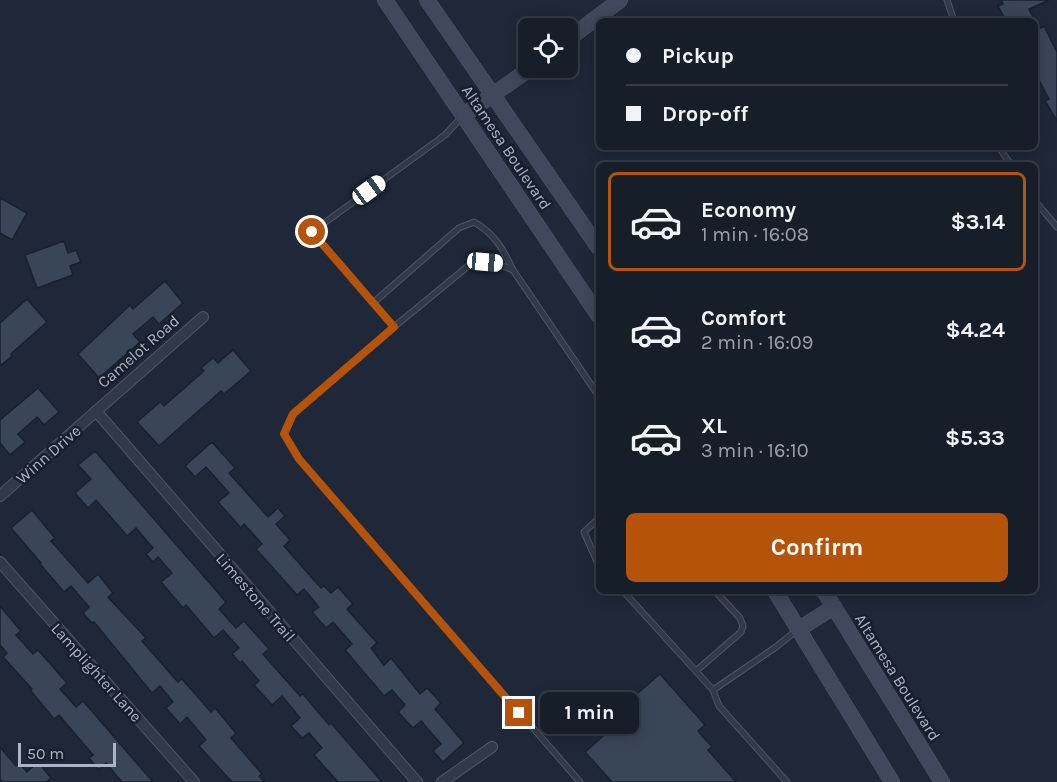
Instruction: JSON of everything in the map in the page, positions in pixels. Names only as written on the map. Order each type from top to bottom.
[{"type":"main road","name":"Altamesa Boulevard","points":[[385,0],[596,312]]},
{"type":"main road","name":"Altamesa Boulevard","points":[[427,0],[596,244]]},
{"type":"main road","points":[[596,18],[620,0]]},
{"type":"main road","points":[[578,32],[596,18]]},
{"type":"main road","points":[[464,115],[518,77]]},
{"type":"main road","points":[[777,594],[892,782]]},
{"type":"main road","name":"Altamesa Boulevard","points":[[826,594],[942,782]]},
{"type":"main road","points":[[799,629],[834,607]]},
{"type":"street","name":"Camelot Road","points":[[96,411],[203,317]]},
{"type":"street","name":"Winn Drive","points":[[0,496],[96,411]]},
{"type":"street","name":"Limestone Trail","points":[[96,411],[417,782]]},
{"type":"street","name":"Lamplighter Lane","points":[[0,562],[194,782]]},
{"type":"street","points":[[442,782],[492,747]]},
{"type":"lane","points":[[947,0],[953,18]]},
{"type":"lane","points":[[394,327],[312,232],[445,135],[464,115]]},
{"type":"lane","points":[[1038,205],[1057,227]]},
{"type":"lane","points":[[374,303],[459,228],[474,222],[489,230],[502,247],[513,270],[596,392]]},
{"type":"lane","points":[[513,270],[497,264],[473,261],[293,414],[284,434],[299,459],[580,782]]},
{"type":"lane","points":[[596,521],[584,532],[596,559]]},
{"type":"lane","points":[[626,594],[713,690],[719,706],[787,782]]},
{"type":"lane","points":[[696,671],[741,632],[743,626],[740,618],[719,594]]},
{"type":"lane","points":[[713,690],[799,629]]},
{"type":"building","points":[[1001,0],[1049,0],[1029,9],[1034,18],[1004,18],[998,6],[1003,4]]},
{"type":"building","points":[[1044,26],[1057,52],[1057,121],[1045,101],[1049,99],[1038,79],[1038,29]]},
{"type":"building","points":[[0,198],[27,213],[12,240],[0,233]]},
{"type":"building","points":[[64,241],[68,253],[76,250],[81,262],[70,266],[73,275],[37,288],[25,255]]},
{"type":"building","points":[[165,281],[183,303],[159,324],[153,317],[133,334],[140,342],[99,378],[78,354],[130,305],[133,309]]},
{"type":"building","points":[[27,299],[47,322],[0,366],[0,323]]},
{"type":"building","points":[[233,350],[251,371],[224,394],[221,391],[159,446],[137,422],[160,402],[164,406],[204,371],[201,368],[213,358],[218,363]]},
{"type":"building","points":[[38,388],[59,412],[44,425],[37,417],[18,434],[25,442],[10,455],[0,443],[0,420]]},
{"type":"building","points":[[212,442],[235,468],[229,473],[268,517],[278,508],[285,516],[276,524],[290,540],[284,546],[321,588],[324,586],[331,593],[338,587],[353,604],[347,609],[377,643],[371,648],[384,665],[391,658],[420,694],[427,688],[441,703],[435,709],[464,743],[443,762],[433,751],[441,744],[421,721],[413,728],[398,712],[405,705],[392,690],[384,696],[345,650],[352,644],[333,622],[326,628],[312,612],[319,607],[304,589],[297,595],[256,549],[262,544],[244,524],[241,528],[218,502],[229,493],[206,467],[195,477],[185,466]]},
{"type":"building","points":[[95,451],[226,602],[219,609],[236,628],[244,621],[269,649],[263,654],[300,696],[303,694],[329,725],[331,723],[382,782],[338,782],[314,755],[322,748],[309,733],[302,738],[291,726],[300,718],[282,696],[272,705],[254,685],[259,681],[242,661],[240,663],[232,654],[239,648],[223,630],[214,638],[186,605],[183,608],[161,582],[172,573],[158,557],[153,562],[146,554],[153,548],[136,528],[127,536],[96,500],[88,508],[75,493],[91,479],[78,465]]},
{"type":"building","points":[[32,510],[55,538],[51,541],[88,583],[98,574],[113,593],[108,597],[146,638],[142,641],[178,682],[182,679],[211,712],[215,708],[236,733],[231,738],[262,774],[259,776],[265,782],[232,782],[199,746],[206,740],[187,717],[180,724],[166,708],[173,702],[160,686],[152,693],[94,622],[92,623],[83,613],[89,607],[71,586],[64,592],[40,564],[11,528]]},
{"type":"building","points":[[0,606],[21,631],[16,635],[33,654],[38,650],[67,683],[60,689],[76,707],[83,701],[153,782],[122,782],[106,763],[99,770],[89,758],[93,755],[59,715],[54,719],[30,690],[32,689],[3,657],[7,653],[0,645]]},
{"type":"building","points":[[660,674],[705,725],[698,731],[712,747],[708,750],[736,782],[612,782],[585,752],[636,707],[630,700]]},
{"type":"building","points":[[0,747],[16,766],[19,763],[27,772],[38,762],[51,778],[46,782],[3,782],[0,779]]},
{"type":"route","points":[[312,232],[394,327],[293,414],[284,434],[299,459],[519,713]]}]
